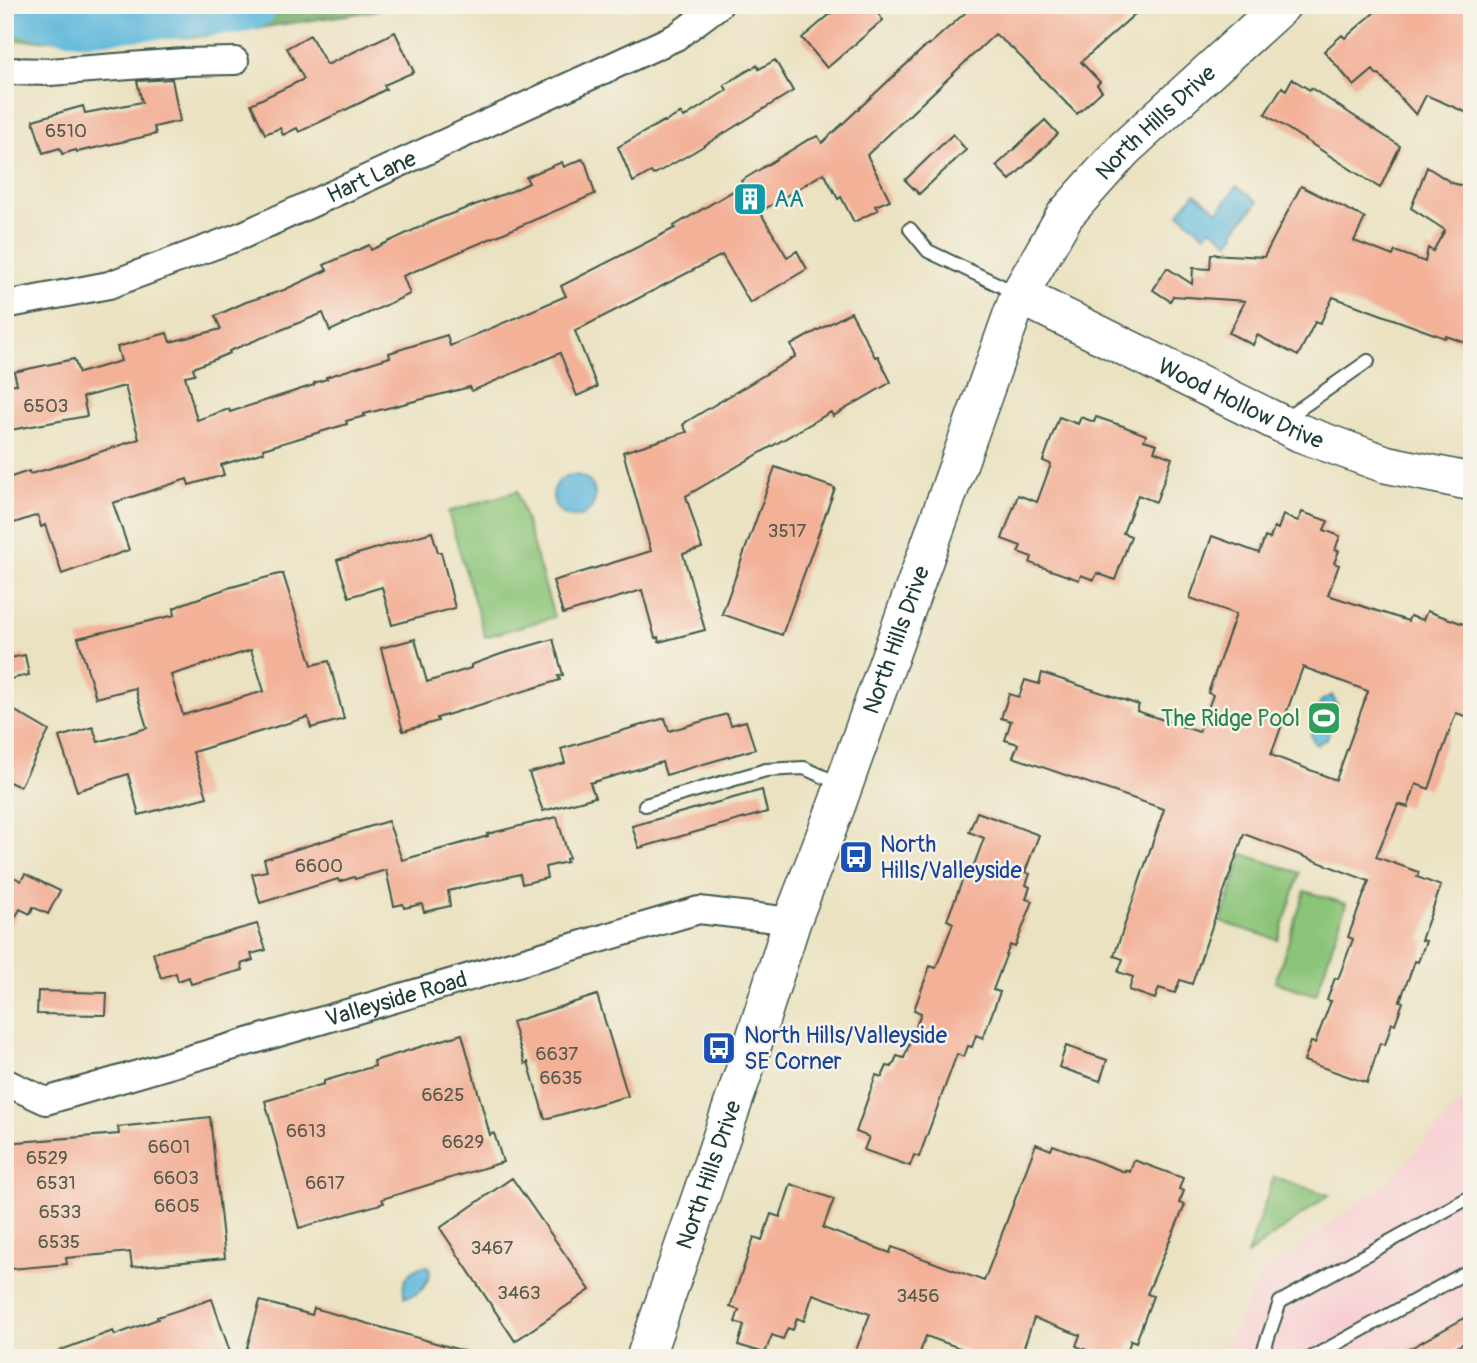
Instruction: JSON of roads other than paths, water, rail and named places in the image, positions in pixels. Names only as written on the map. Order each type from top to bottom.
[{"type":"street","name":"Hart Lane","points":[[5,305],[109,285],[243,235],[676,37],[719,5]]},
{"type":"street","name":"North Hills Drive","points":[[645,1358],[748,1060],[792,921],[844,786],[1019,295],[1065,215],[1124,149],[1282,5]]},
{"type":"street","points":[[5,71],[50,72],[235,61]]},
{"type":"street","name":"Wood Hollow Drive","points":[[1019,295],[1279,424],[1385,464],[1472,482]]},
{"type":"street","name":"Valleyside Road","points":[[5,1082],[46,1101],[699,910],[792,921]]},
{"type":"lane","points":[[909,229],[928,251],[1019,295]]},
{"type":"lane","points":[[1279,424],[1368,361]]},
{"type":"lane","points":[[645,805],[766,770],[804,768],[844,786]]},
{"type":"lane","points":[[1261,1358],[1280,1302],[1472,1196]]},
{"type":"lane","points":[[1311,1358],[1472,1269]]},
{"type":"water","points":[[1237,186],[1258,202],[1234,231],[1236,234],[1229,242],[1211,228],[1205,235],[1179,213],[1195,193],[1218,211]]},
{"type":"water","points":[[574,475],[589,481],[595,496],[589,511],[574,517],[559,511],[553,496],[559,481]]},
{"type":"water","name":"The Ridge Pool","points":[[1332,695],[1337,705],[1327,739],[1316,745],[1311,731],[1321,701]]},
{"type":"water","points":[[428,1266],[430,1272],[425,1286],[415,1295],[405,1297],[407,1277]]},
{"type":"waterway","points":[[5,10],[82,21],[237,10],[254,5]]},
{"type":"place","name":"AA","points":[[750,199]]},
{"type":"place","name":"The Ridge Pool","points":[[1324,718]]},
{"type":"place","name":"North Hills/Valleyside","points":[[856,857]]},
{"type":"place","name":"North Hills/Valleyside SE Corner","points":[[719,1048]]}]
